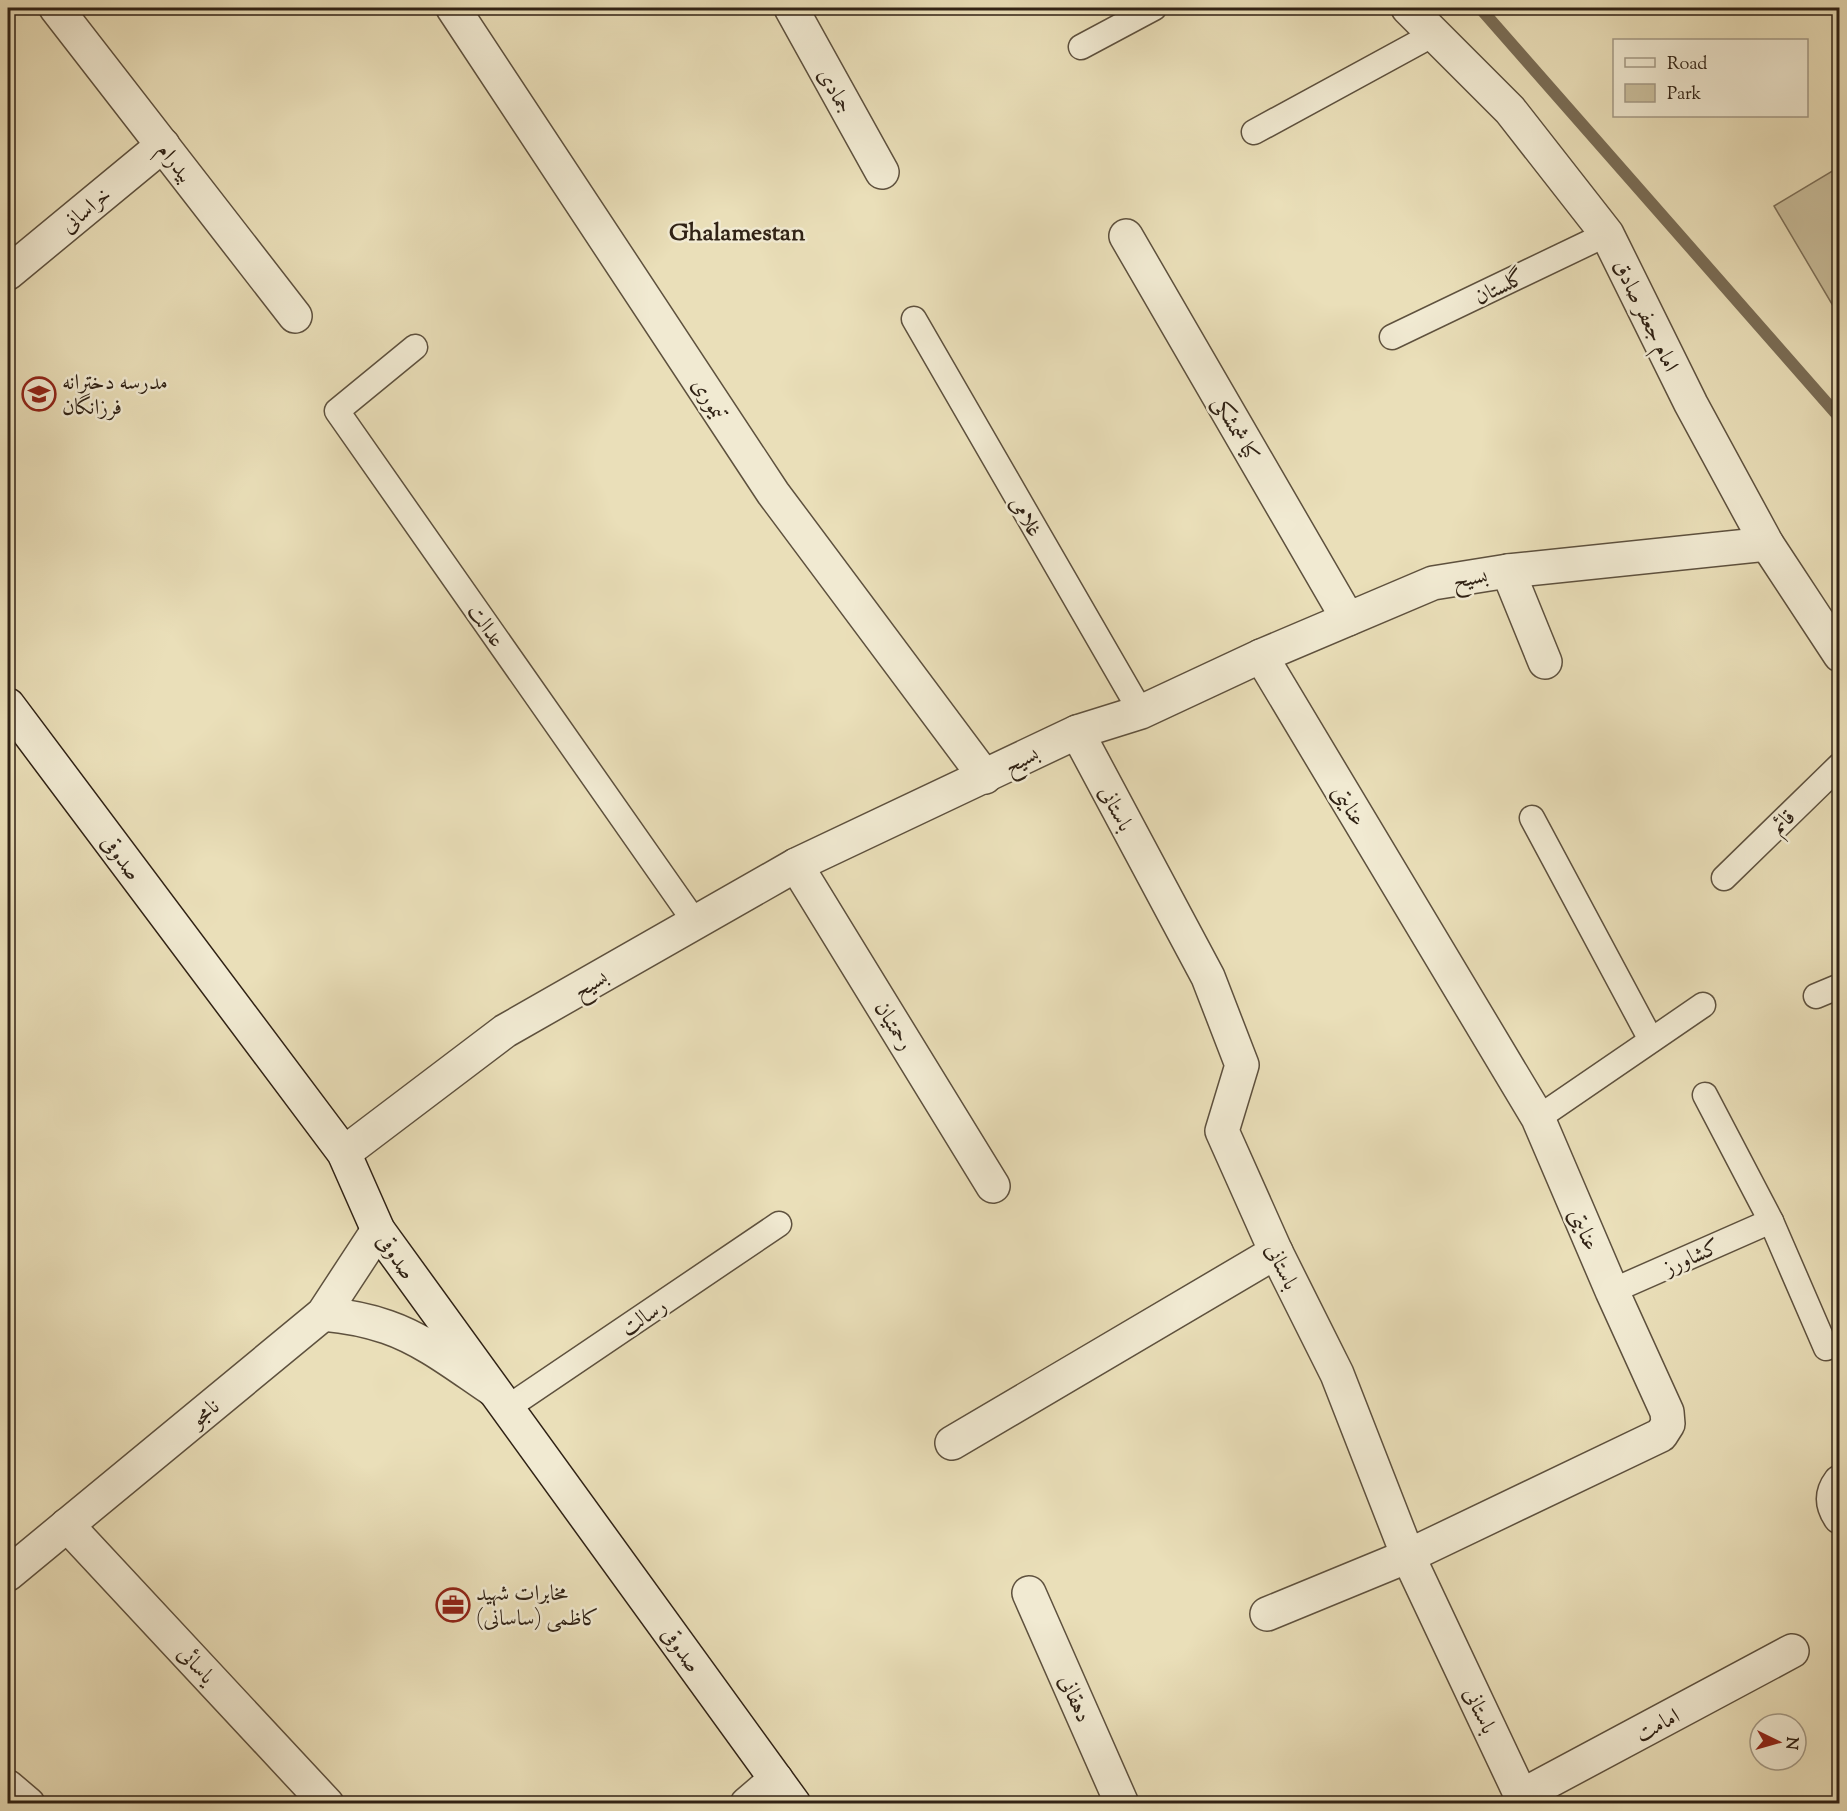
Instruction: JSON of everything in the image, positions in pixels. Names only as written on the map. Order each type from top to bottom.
[{"type":"street","name":"بیدرام","points":[[56,8],[295,316]]},
{"type":"street","name":"تیموری","points":[[453,8],[772,493],[985,777]]},
{"type":"street","name":"جمادی","points":[[791,8],[882,172]]},
{"type":"street","name":"امام جعفر صادق","points":[[1408,8],[1510,110],[1607,234],[1691,404],[1767,544],[1839,655]]},
{"type":"street","name":"خراسانی","points":[[8,273],[162,145]]},
{"type":"street","name":"کیا شمشکی","points":[[1126,236],[1348,620]]},
{"type":"street","name":"بسیح","points":[[344,1153],[505,1031],[796,865],[1077,732],[1141,712],[1261,656],[1433,583],[1508,571],[1767,544]]},
{"type":"street","points":[[1508,571],[1545,662]]},
{"type":"street","name":"عنایتی","points":[[1261,656],[1538,1118],[1667,1412],[1668,1424],[1661,1435],[1408,1556],[1267,1614]]},
{"type":"street","name":"صدوقی","points":[[8,705],[344,1153],[378,1230],[785,1791]]},
{"type":"street","name":"باستانی","points":[[1077,732],[1208,977],[1242,1065],[1222,1131],[1276,1252],[1337,1374],[1408,1556],[1523,1800]]},
{"type":"street","name":"رحمتیان","points":[[796,865],[993,1186]]},
{"type":"street","name":"نامجو","points":[[8,1574],[323,1314],[378,1230]]},
{"type":"street","points":[[952,1443],[1276,1252]]},
{"type":"street","points":[[323,1314],[343,1316],[388,1327],[422,1343],[500,1398]]},
{"type":"street","name":"یاسائی","points":[[67,1525],[327,1803]]},
{"type":"street","name":"دهقانی","points":[[1029,1593],[1122,1803]]},
{"type":"street","name":"امامت","points":[[1523,1800],[1792,1651]]},
{"type":"street","points":[[8,1787],[28,1803]]},
{"type":"street","points":[[747,1803],[785,1791]]},
{"type":"lane","points":[[1081,47],[1154,8]]},
{"type":"lane","points":[[1254,132],[1434,33]]},
{"type":"lane","name":"گلستان","points":[[1392,337],[1607,234]]},
{"type":"lane","name":"غلامی","points":[[914,319],[1141,712]]},
{"type":"lane","name":"عدالت","points":[[415,347],[337,411],[695,922]]},
{"type":"lane","name":"قائم","points":[[1724,878],[1839,765]]},
{"type":"lane","points":[[1532,818],[1651,1040]]},
{"type":"lane","points":[[1816,996],[1839,986]]},
{"type":"lane","points":[[1538,1118],[1703,1005]]},
{"type":"lane","points":[[1704,1095],[1771,1221],[1826,1348]]},
{"type":"lane","name":"کشاورز","points":[[1612,1291],[1771,1221]]},
{"type":"lane","name":"رسالت","points":[[500,1398],[779,1224]]},
{"type":"green space","points":[[1839,167],[1839,316],[1774,206]]},
{"type":"waterway","points":[[1480,8],[1840,418]]},
{"type":"place","name":"مدرسه دخترانه فرزانگان","points":[[39,394]]},
{"type":"place","name":"مخابرات شهید کاظمی (ساسانی)","points":[[453,1605]]},
{"type":"district","name":"Ghalamestan","points":[[737,232]]}]
